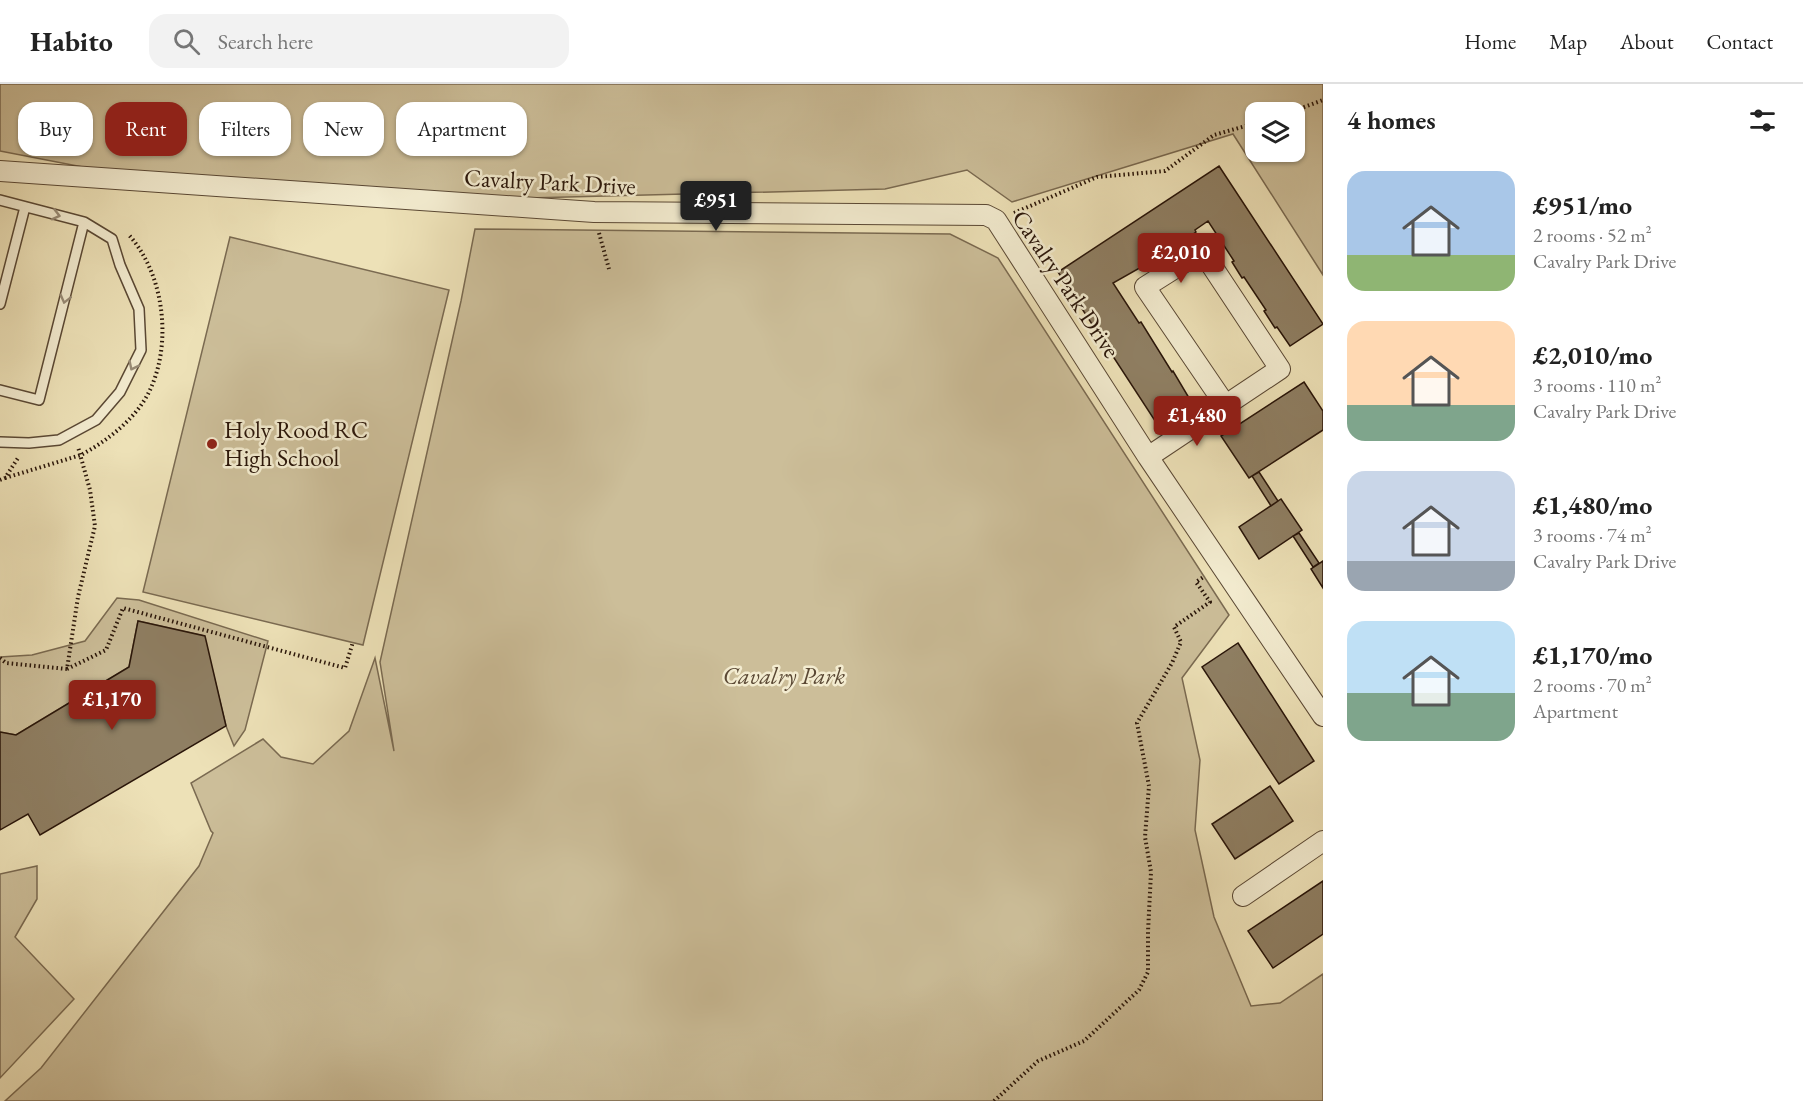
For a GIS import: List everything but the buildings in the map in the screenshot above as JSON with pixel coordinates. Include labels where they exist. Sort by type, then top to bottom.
[{"type":"street","name":"Cavalry Park Drive","points":[[0,171],[594,212],[986,215],[996,220],[1148,457],[1323,716]]},
{"type":"street","points":[[1148,457],[1226,405],[1280,369],[1202,251],[1145,287],[1226,405]]},
{"type":"street","points":[[1243,896],[1323,841]]},
{"type":"lane","points":[[0,200],[84,222],[112,239],[120,265],[139,309],[141,350],[120,392],[96,420],[59,440],[29,443],[0,442]]},
{"type":"lane","points":[[0,304],[25,207]]},
{"type":"lane","points":[[0,390],[39,400],[84,222]]},
{"type":"path","points":[[1305,107],[1323,100]]},
{"type":"path","points":[[996,220],[1096,177],[1165,171],[1214,135],[1245,126]]},
{"type":"path","points":[[594,212],[609,269]]},
{"type":"path","points":[[67,669],[82,575],[95,526],[90,490],[81,455],[72,433]]},
{"type":"path","points":[[0,480],[5,478],[29,443]]},
{"type":"path","points":[[994,1101],[1038,1061],[1084,1041],[1139,990],[1148,972],[1151,872],[1145,837],[1149,786],[1137,723],[1172,663],[1180,642],[1174,627],[1210,602],[1196,582],[1221,566]]},
{"type":"path","points":[[0,658],[6,663],[67,669],[106,650],[123,608],[345,668],[353,642]]},
{"type":"green space","points":[[0,84],[1323,84],[1323,275],[1251,162],[1305,162],[1305,102],[1245,102],[1245,153],[1233,134],[1012,202],[967,170],[885,189],[492,199],[124,175],[26,156],[93,156],[93,102],[18,102],[18,154],[0,151]]},
{"type":"green space","name":"Cavalry Park","points":[[475,229],[950,234],[998,258],[1229,615],[1182,678],[1200,760],[1195,830],[1214,917],[1251,1006],[1280,1003],[1323,974],[1323,1101],[5,1101],[41,1068],[199,866],[213,833],[191,783],[263,739],[281,757],[313,764],[349,731],[375,658],[394,751],[380,662]]},
{"type":"green space","points":[[230,237],[449,290],[363,645],[143,592]]},
{"type":"green space","points":[[117,598],[139,600],[268,641],[245,730],[234,746],[226,726],[204,636],[138,621],[129,667],[16,735],[0,732],[0,657],[32,655],[85,641]]},
{"type":"green space","points":[[37,866],[37,899],[15,937],[74,999],[0,1078],[0,874]]},
{"type":"place","name":"Holy Rood RC High School","points":[[212,444]]}]
